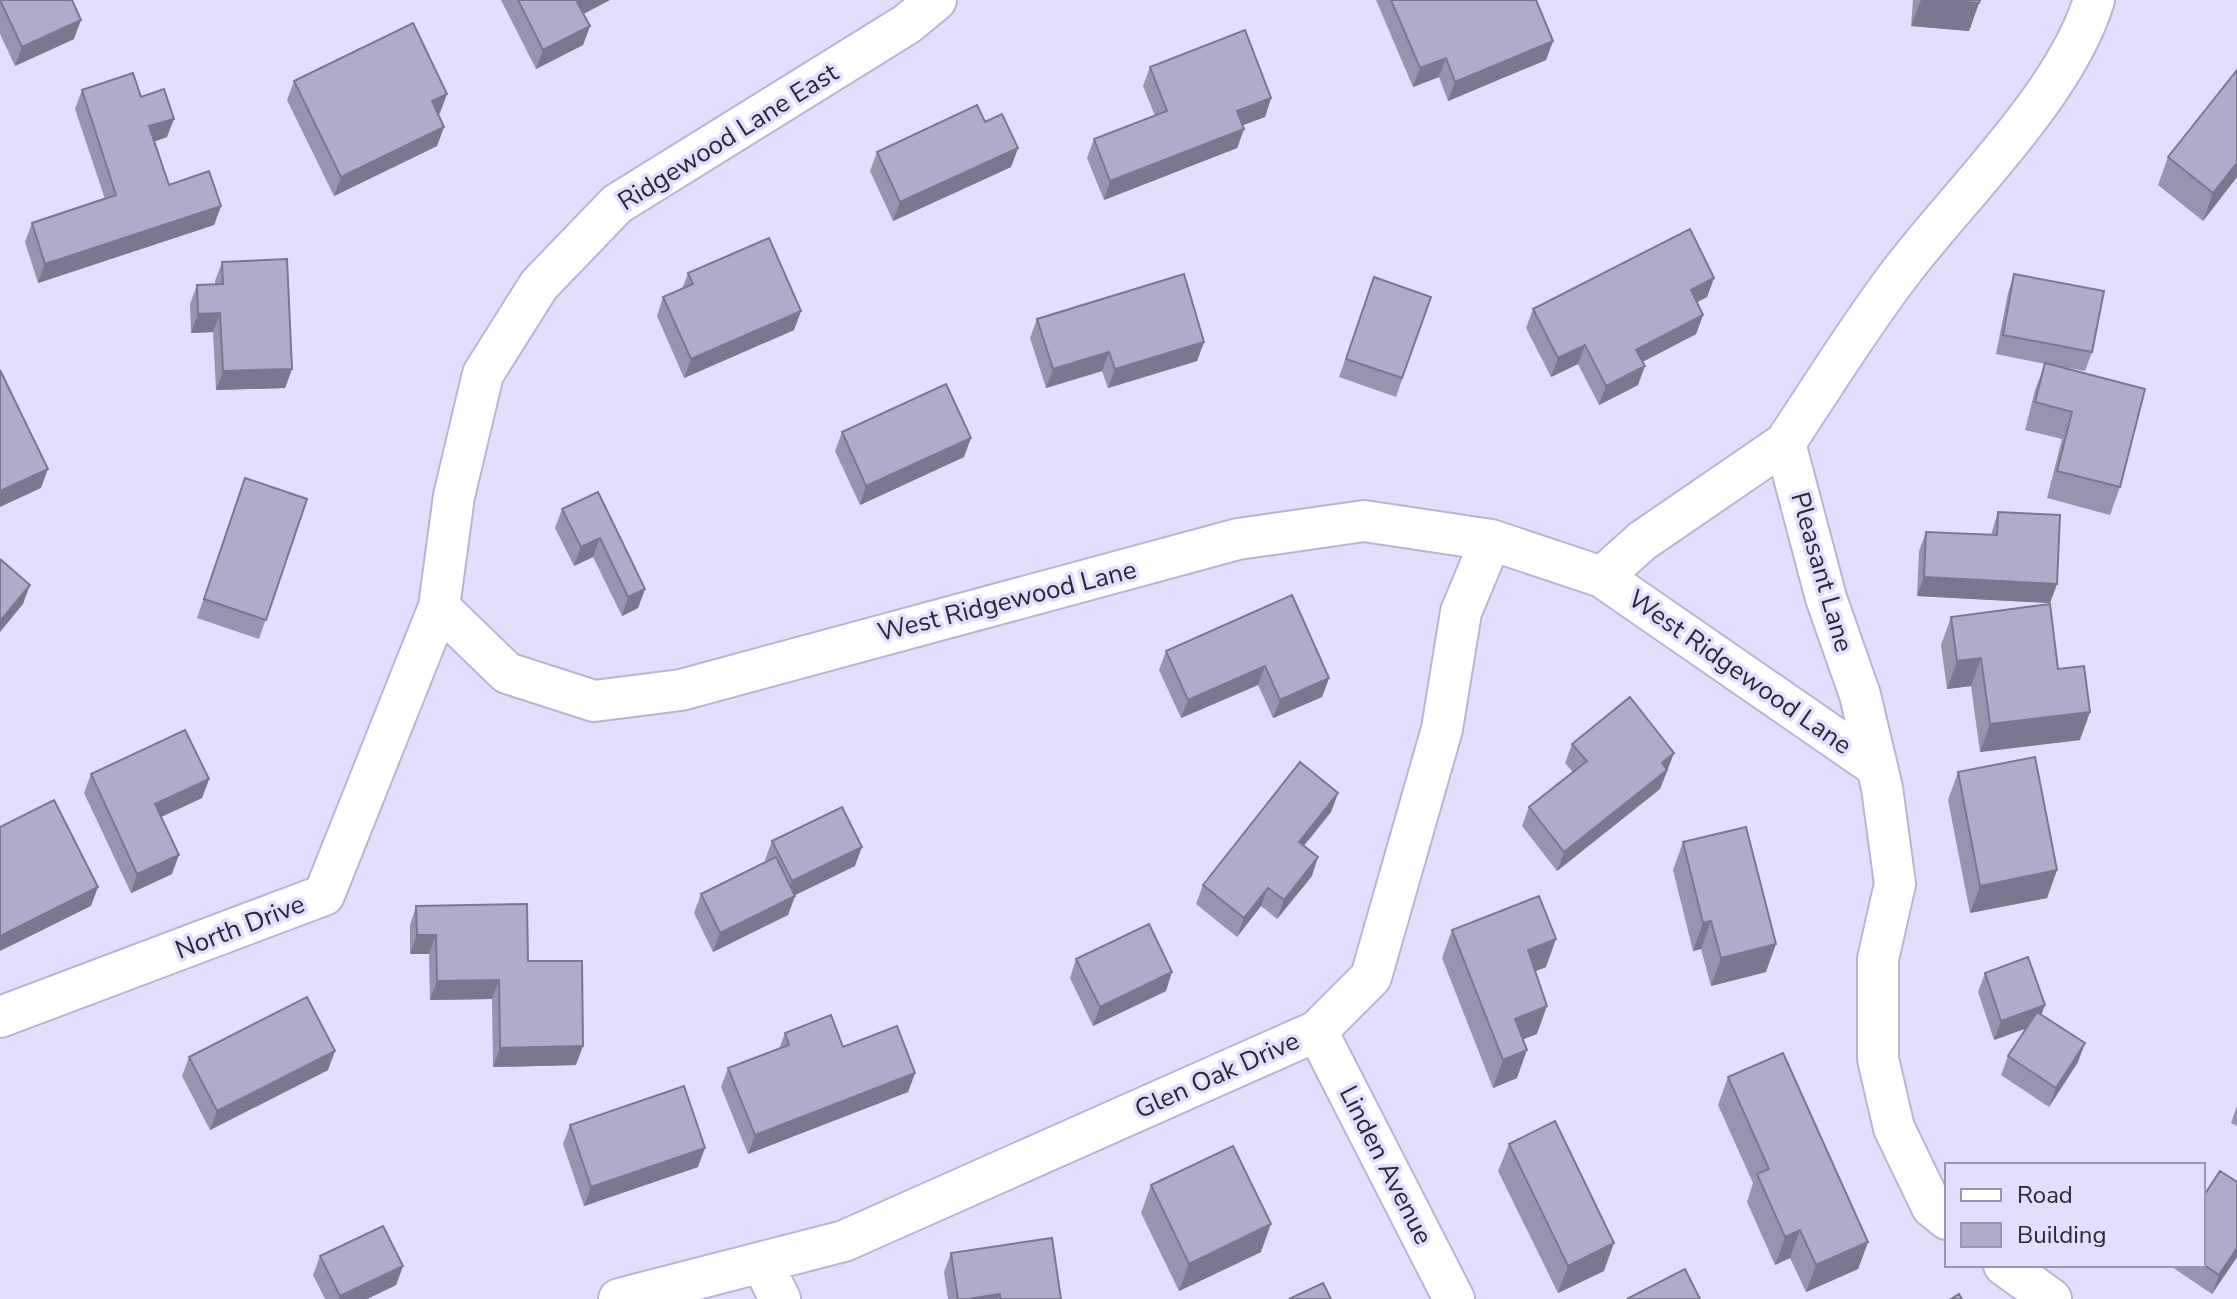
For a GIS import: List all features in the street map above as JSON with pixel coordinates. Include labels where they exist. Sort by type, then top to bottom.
[{"type":"street","name":"Ridgewood Lane East","points":[[439,607],[454,496],[483,374],[539,285],[617,204],[907,24],[936,0]]},
{"type":"street","points":[[1785,443],[1900,273],[2058,75],[2087,23],[2094,0]]},
{"type":"street","name":"West Ridgewood Lane","points":[[1602,577],[1642,541],[1785,443]]},
{"type":"street","name":"Pleasant Lane","points":[[1785,443],[1826,598],[1860,695],[1877,767],[1895,884],[1878,959],[1878,1059],[1894,1128],[1932,1207],[1945,1217]]},
{"type":"street","name":"West Ridgewood Lane","points":[[439,607],[507,673],[594,701],[681,690],[1238,539],[1364,521],[1491,540],[1602,577],[1877,767]]},
{"type":"street","name":"Glen Oak Drive","points":[[619,1299],[844,1241],[1317,1031],[1371,977],[1442,729],[1461,612],[1491,540]]},
{"type":"street","name":"North Drive","points":[[0,1017],[324,895],[439,607]]},
{"type":"street","name":"Linden Avenue","points":[[1317,1031],[1454,1299]]},
{"type":"street","points":[[762,1263],[780,1299]]},
{"type":"street","points":[[2007,1267],[2051,1299]]},
{"type":"building","points":[[0,0],[72,0],[81,20],[22,47]]},
{"type":"building","points":[[518,0],[580,0],[577,2],[590,26],[543,50]]},
{"type":"building","points":[[1391,0],[1536,0],[1553,41],[1455,82],[1446,58],[1420,68]]},
{"type":"building","points":[[1942,0],[1980,0],[1979,3]]},
{"type":"building","points":[[413,23],[447,94],[432,101],[444,127],[341,177],[294,81]]},
{"type":"building","points":[[1245,30],[1271,98],[1237,111],[1244,129],[1110,181],[1094,139],[1167,111],[1150,67]]},
{"type":"building","points":[[2237,70],[2237,163],[2213,193],[2168,157]]},
{"type":"building","points":[[133,73],[141,97],[164,89],[174,119],[149,126],[169,185],[209,171],[221,206],[45,264],[32,223],[116,195],[82,90]]},
{"type":"building","points":[[977,105],[985,122],[1002,114],[1018,148],[900,202],[877,152]]},
{"type":"building","points":[[1690,229],[1714,278],[1691,290],[1703,315],[1636,350],[1645,366],[1606,386],[1585,345],[1558,358],[1533,309]]},
{"type":"building","points":[[769,238],[801,311],[691,359],[663,297],[693,284],[688,273]]},
{"type":"building","points":[[287,259],[292,369],[223,371],[220,313],[198,314],[197,285],[223,284],[222,262]]},
{"type":"building","points":[[1184,274],[1204,342],[1115,369],[1109,352],[1053,369],[1037,319]]},
{"type":"building","points":[[2014,274],[2104,291],[2092,352],[2003,335]]},
{"type":"building","points":[[1374,277],[1431,297],[1402,378],[1346,359]]},
{"type":"building","points":[[2045,363],[2145,389],[2120,487],[2057,471],[2072,412],[2035,402]]},
{"type":"building","points":[[0,370],[48,469],[0,491]]},
{"type":"building","points":[[946,384],[971,438],[866,486],[842,432]]},
{"type":"building","points":[[245,478],[307,499],[266,620],[204,599]]},
{"type":"building","points":[[598,492],[645,589],[628,597],[600,538],[581,547],[562,509]]},
{"type":"building","points":[[1998,512],[2060,515],[2057,584],[1924,577],[1926,532],[1997,535]]},
{"type":"building","points":[[0,559],[30,585],[0,621]]},
{"type":"building","points":[[1292,595],[1329,678],[1280,700],[1265,666],[1188,700],[1166,651]]},
{"type":"building","points":[[2050,604],[2058,669],[2084,666],[2090,712],[1990,724],[1981,658],[1957,661],[1951,617]]},
{"type":"building","points":[[1630,697],[1674,753],[1662,763],[1667,770],[1564,852],[1529,807],[1587,761],[1572,744]]},
{"type":"building","points":[[185,730],[209,779],[155,804],[179,855],[137,874],[91,774]]},
{"type":"building","points":[[2035,757],[2057,870],[1980,886],[1958,772]]},
{"type":"building","points":[[1300,762],[1338,793],[1299,842],[1318,857],[1284,900],[1268,888],[1244,918],[1203,885]]},
{"type":"building","points":[[54,800],[98,887],[0,936],[0,827]]},
{"type":"building","points":[[842,807],[862,847],[792,881],[772,841]]},
{"type":"building","points":[[1746,827],[1776,944],[1721,958],[1711,921],[1703,923],[1683,842]]},
{"type":"building","points":[[776,857],[795,896],[720,933],[701,894]]},
{"type":"building","points":[[1539,896],[1556,939],[1528,950],[1547,1006],[1515,1019],[1527,1050],[1503,1060],[1452,930]]},
{"type":"building","points":[[527,904],[528,961],[582,961],[583,1046],[500,1048],[499,980],[437,981],[436,935],[417,935],[416,906]]},
{"type":"building","points":[[1149,924],[1172,972],[1100,1007],[1076,959]]},
{"type":"building","points":[[2028,957],[2045,1005],[2001,1021],[1985,973]]},
{"type":"building","points":[[307,997],[335,1051],[217,1111],[189,1057]]},
{"type":"building","points":[[2037,1012],[2085,1043],[2056,1088],[2008,1056]]},
{"type":"building","points":[[831,1015],[843,1047],[897,1026],[915,1073],[755,1135],[728,1068],[789,1045],[785,1033]]},
{"type":"building","points":[[1783,1053],[1868,1242],[1816,1265],[1800,1230],[1785,1237],[1757,1174],[1769,1169],[1728,1077]]},
{"type":"building","points":[[684,1086],[705,1148],[591,1187],[570,1125]]},
{"type":"building","points":[[1555,1121],[1614,1243],[1568,1266],[1509,1144]]},
{"type":"building","points":[[1233,1146],[1271,1224],[1189,1264],[1151,1185]]},
{"type":"building","points":[[2220,1171],[2237,1182],[2237,1248],[2219,1275],[2205,1265],[2205,1194]]},
{"type":"building","points":[[383,1226],[403,1266],[340,1296],[320,1256]]},
{"type":"building","points":[[1052,1238],[1061,1299],[1000,1299],[1000,1294],[958,1299],[951,1253]]},
{"type":"building","points":[[1685,1269],[1700,1299],[1627,1299]]},
{"type":"building","points":[[1323,1283],[1331,1299],[1289,1299]]}]
